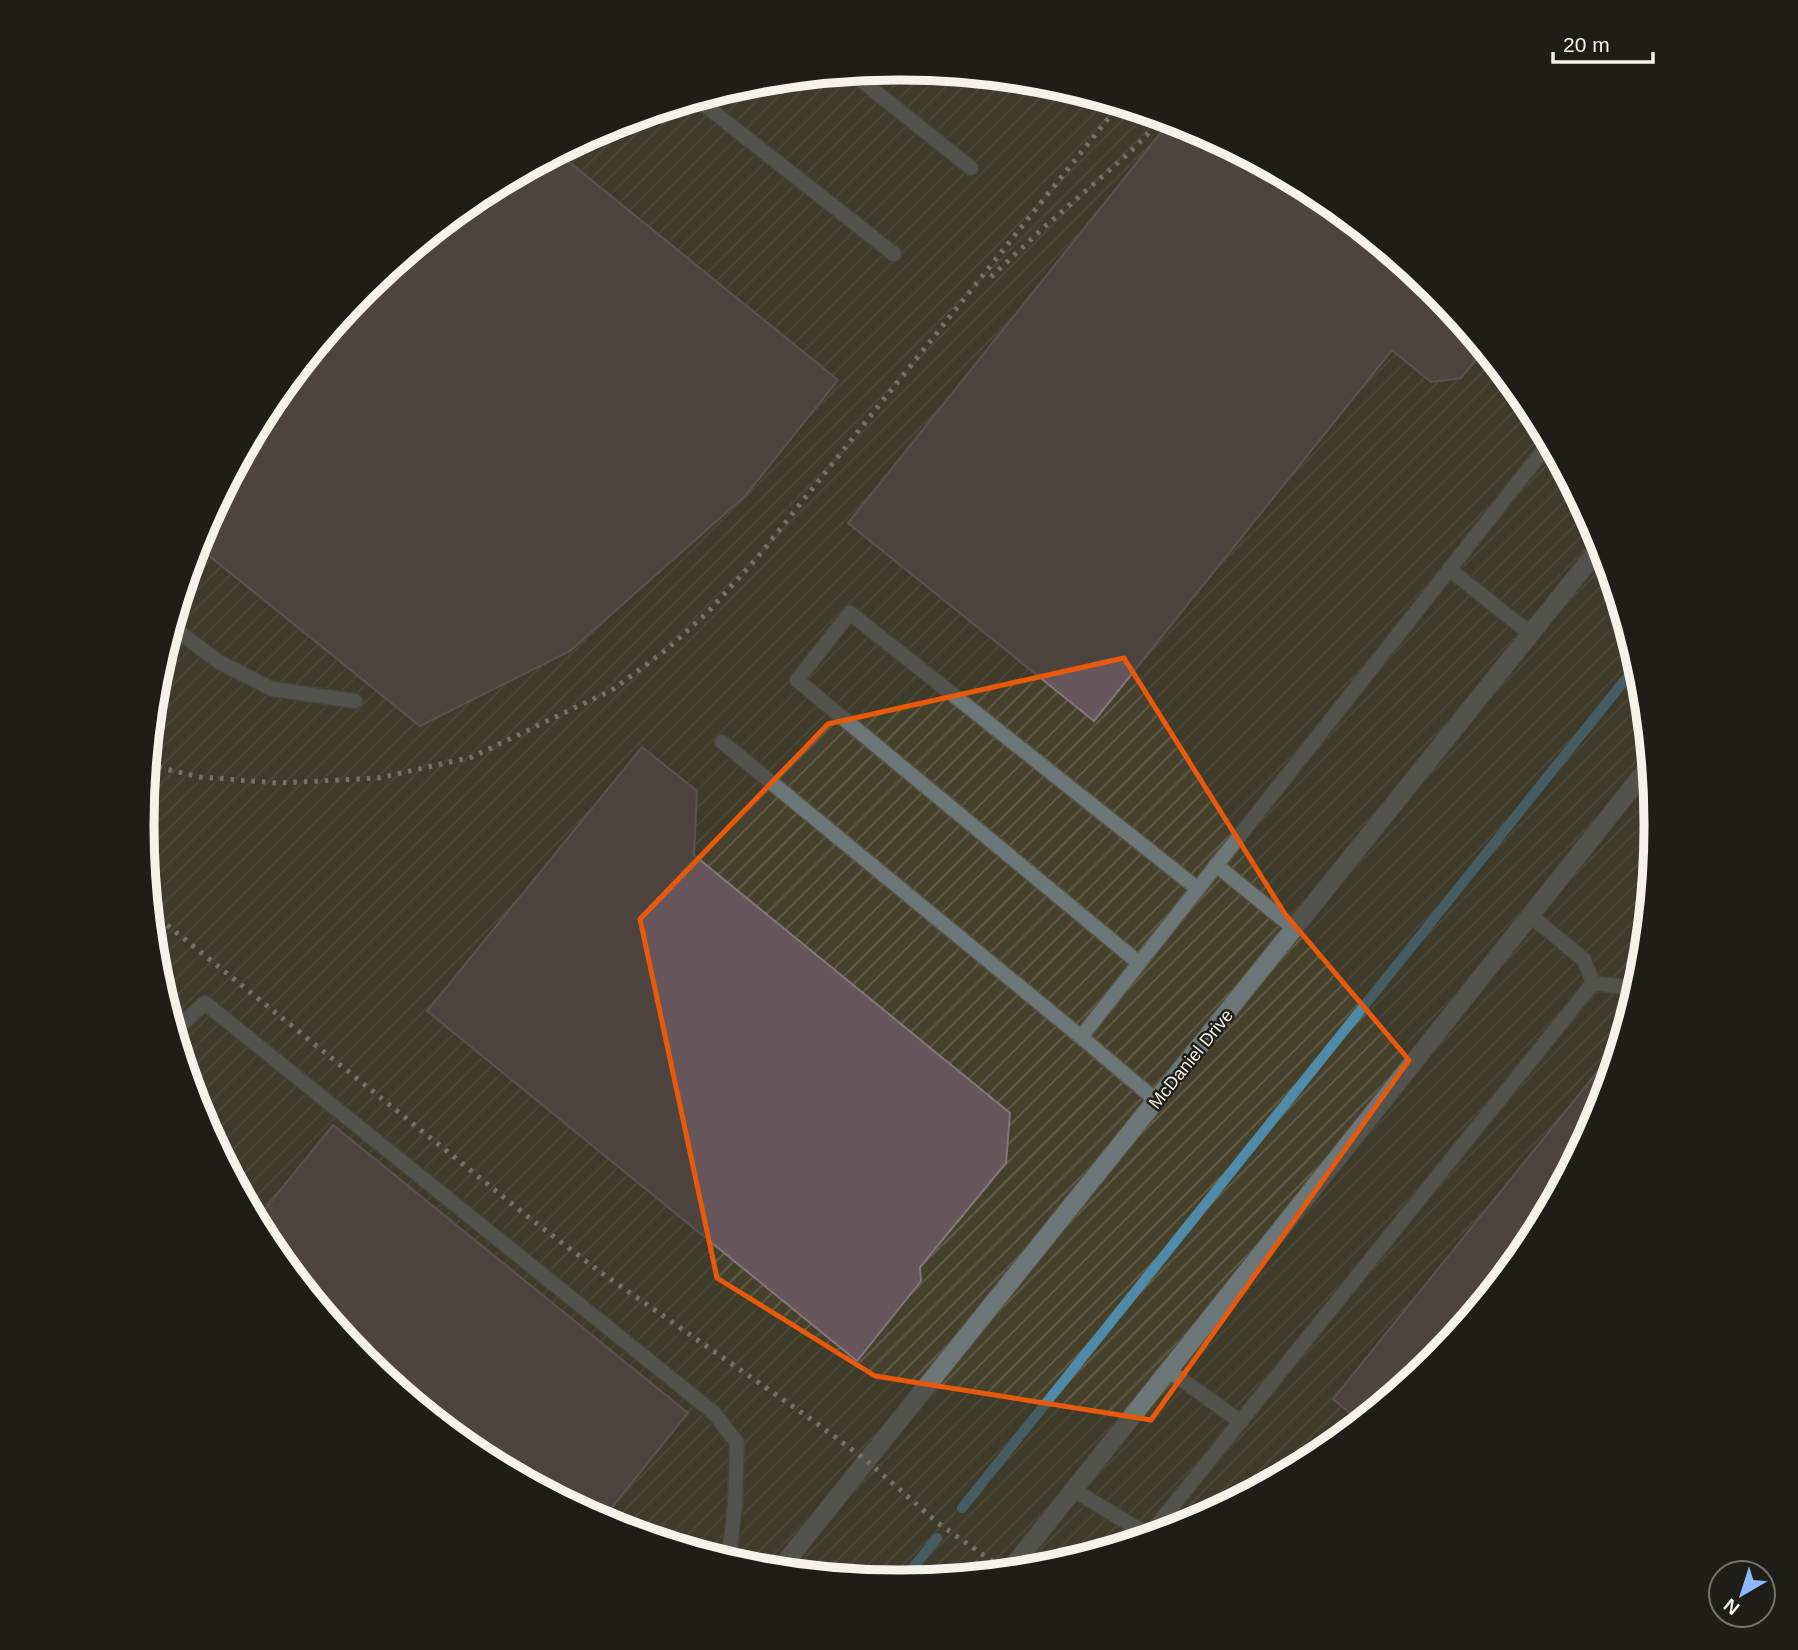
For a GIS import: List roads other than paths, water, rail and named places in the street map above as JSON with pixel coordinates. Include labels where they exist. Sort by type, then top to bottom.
[{"type":"street","name":"McDaniel Drive","points":[[787,1560],[1593,557]]},
{"type":"street","points":[[1018,1559],[1642,775]]},
{"type":"lane","points":[[863,81],[971,168]]},
{"type":"lane","points":[[705,106],[894,254]]},
{"type":"lane","points":[[1080,1037],[1543,451]]},
{"type":"lane","points":[[1449,569],[1532,635]]},
{"type":"lane","points":[[1139,963],[797,680],[850,612],[1198,889]]},
{"type":"lane","points":[[180,632],[219,662],[272,689],[355,701]]},
{"type":"lane","points":[[722,743],[1157,1101]]},
{"type":"lane","points":[[1216,865],[1295,929]]},
{"type":"lane","points":[[1530,915],[1584,960],[1593,983]]},
{"type":"lane","points":[[1593,983],[1625,987]]},
{"type":"lane","points":[[1162,1521],[1593,983]]},
{"type":"lane","points":[[182,1024],[205,1003],[714,1413],[737,1443],[731,1550]]},
{"type":"lane","points":[[1168,1370],[1241,1422]]},
{"type":"lane","points":[[1072,1489],[1140,1529]]},
{"type":"waterway","points":[[962,1508],[1628,676]]},
{"type":"waterway","points":[[911,1569],[937,1538]]},
{"type":"railway","points":[[157,767],[200,777],[277,783],[379,778],[472,757],[612,690],[666,650],[708,612],[757,558],[1113,112]]},
{"type":"railway","points":[[991,277],[1128,154],[1155,126]]},
{"type":"railway","points":[[161,920],[532,1220],[599,1271],[815,1422],[867,1461],[938,1523],[995,1563]]}]
